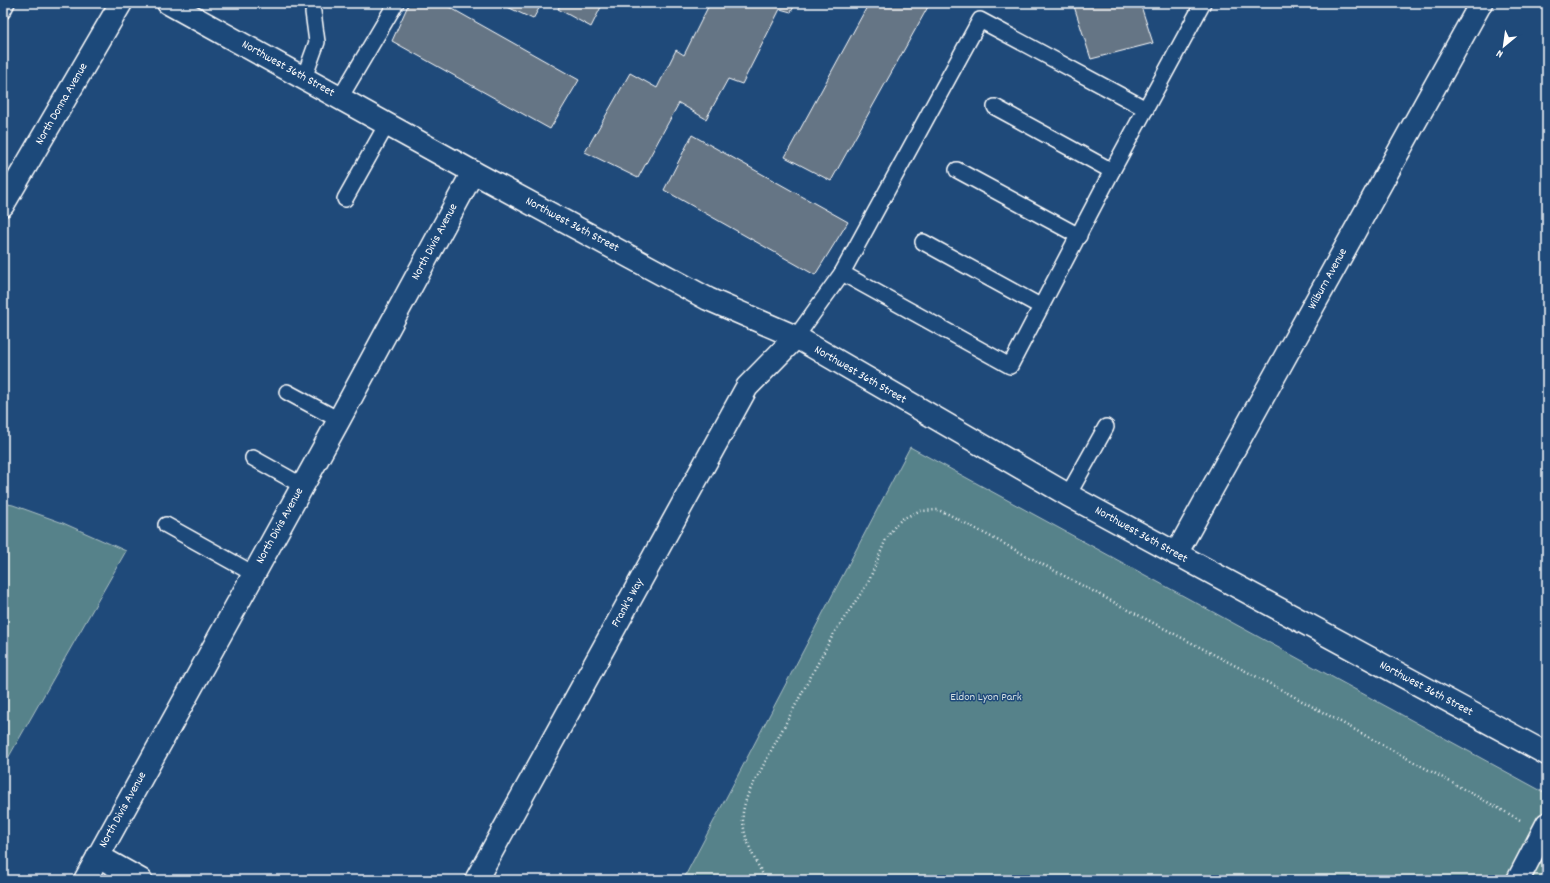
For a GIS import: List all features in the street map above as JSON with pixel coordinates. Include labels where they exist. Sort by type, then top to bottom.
[{"type":"street","name":"North Donna Avenue","points":[[3,205],[121,3]]},
{"type":"street","name":"Northwest 36th Street","points":[[168,3],[473,172],[708,299],[796,337],[1068,496],[1547,754]]},
{"type":"street","name":"Wilburn Avenue","points":[[1176,554],[1481,3]]},
{"type":"street","name":"North Divis Avenue","points":[[85,880],[303,486],[473,172]]},
{"type":"street","name":"Frank's Way","points":[[476,880],[747,387],[796,337]]},
{"type":"street","points":[[1518,880],[1545,828]]},
{"type":"street","points":[[98,856],[141,880]]},
{"type":"lane","points":[[3,11],[7,3]]},
{"type":"lane","points":[[340,98],[396,3]]},
{"type":"lane","points":[[842,273],[1010,366],[1040,306],[1203,3]]},
{"type":"lane","points":[[304,78],[317,42],[313,12]]},
{"type":"lane","points":[[796,337],[842,273],[980,20],[1146,109]]},
{"type":"lane","points":[[995,106],[1112,171]]},
{"type":"lane","points":[[345,199],[387,124]]},
{"type":"lane","points":[[957,170],[1078,236]]},
{"type":"lane","points":[[923,242],[1040,306]]},
{"type":"lane","points":[[287,392],[339,420]]},
{"type":"lane","points":[[1068,496],[1106,427]]},
{"type":"lane","points":[[253,458],[303,486]]},
{"type":"lane","points":[[166,525],[254,574]]},
{"type":"path","points":[[766,880],[754,857],[745,831],[743,812],[748,794],[834,633],[868,583],[886,539],[902,519],[912,513],[928,510],[938,510],[948,514],[1282,690],[1419,766],[1545,828]]},
{"type":"green space","name":"Eldon Lyon Park","points":[[910,447],[1547,794],[1547,880],[683,880]]},
{"type":"green space","points":[[3,503],[13,505],[63,523],[126,551],[3,767]]},
{"type":"building","points":[[409,3],[442,3],[579,80],[550,129],[392,41]]},
{"type":"building","points":[[499,3],[542,3],[533,19]]},
{"type":"building","points":[[561,3],[603,3],[591,27],[558,9]]},
{"type":"building","points":[[710,3],[796,3],[791,12],[780,9],[742,84],[728,79],[706,119],[679,103],[638,178],[585,152],[630,73],[657,88],[676,50],[684,55]]},
{"type":"building","points":[[869,3],[925,3],[929,5],[831,181],[785,157]]},
{"type":"building","points":[[1073,3],[1140,3],[1153,43],[1091,59]]},
{"type":"building","points":[[692,135],[848,222],[815,275],[664,190]]}]
